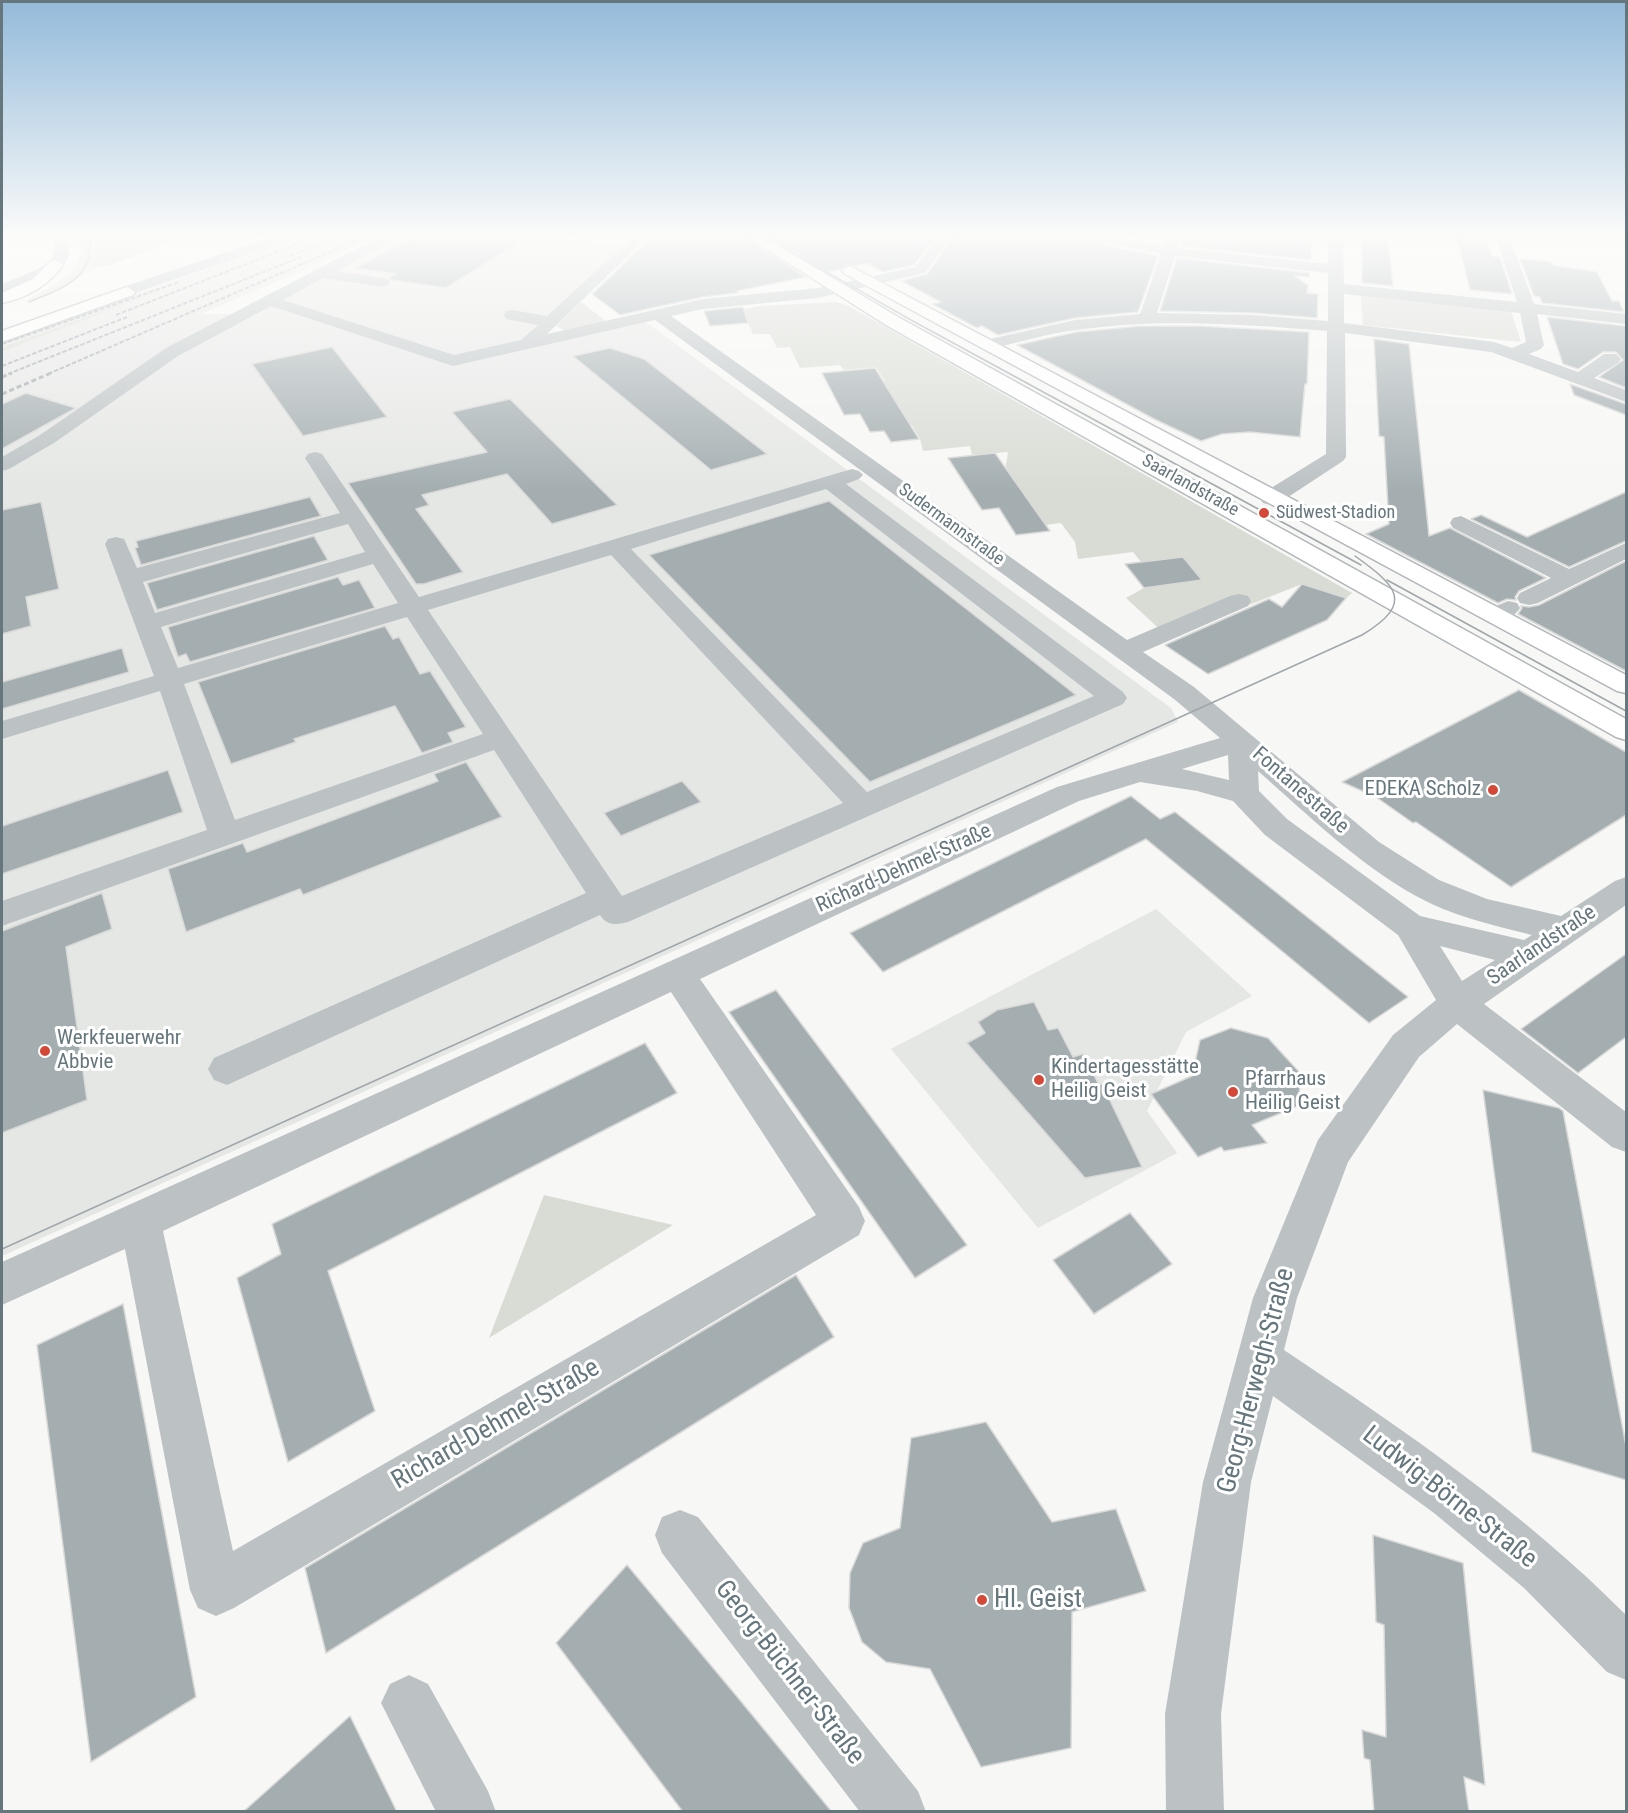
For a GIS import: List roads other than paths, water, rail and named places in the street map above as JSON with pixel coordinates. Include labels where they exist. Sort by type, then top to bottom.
[{"type":"main road","points":[[2,332],[29,323]]},
{"type":"main road","points":[[2,337],[42,323]]},
{"type":"main road","name":"Saarlandstraße","points":[[895,323],[1626,731]]},
{"type":"main road","name":"Saarlandstraße","points":[[945,323],[1271,498],[1511,607],[1626,686]]},
{"type":"street","points":[[2,465],[47,439],[172,352],[228,323]]},
{"type":"street","points":[[337,323],[453,361],[622,323]]},
{"type":"street","points":[[526,345],[548,323]]},
{"type":"street","name":"Sudermannstraße","points":[[669,323],[1184,693],[1242,741]]},
{"type":"street","points":[[987,345],[1075,325],[1100,323]]},
{"type":"street","points":[[1284,323],[1494,347],[1626,396]]},
{"type":"street","points":[[1271,498],[1336,458],[1336,323]]},
{"type":"street","points":[[1512,354],[1534,345],[1530,323]]},
{"type":"street","points":[[1579,379],[1612,359],[1610,358]]},
{"type":"street","points":[[315,458],[616,913],[1113,698],[830,482]]},
{"type":"street","points":[[2,730],[873,469]]},
{"type":"street","points":[[129,578],[353,516]]},
{"type":"street","points":[[1461,523],[1569,578]]},
{"type":"street","points":[[116,544],[169,680],[225,836]]},
{"type":"street","points":[[615,546],[863,806]]},
{"type":"street","points":[[1511,607],[1626,550]]},
{"type":"street","points":[[147,623],[379,555]]},
{"type":"street","points":[[1125,650],[1239,601]]},
{"type":"street","points":[[2,915],[500,738]]},
{"type":"street","name":"Richard-Dehmel-Straße","points":[[2,1284],[1068,794],[1134,772],[1242,741]]},
{"type":"street","name":"Fontanestraße","points":[[1242,741],[1244,794],[1276,827],[1410,926],[1457,1003],[1626,1136]]},
{"type":"street","name":"Fontanestraße","points":[[1242,741],[1368,850],[1428,888],[1480,910],[1566,930]]},
{"type":"street","name":"Richard-Dehmel-Straße","points":[[1134,772],[1197,781],[1244,794]]},
{"type":"street","name":"Saarlandstraße","points":[[1457,1003],[1626,889]]},
{"type":"street","points":[[227,1069],[606,898]]},
{"type":"street","name":"Fontanestraße","points":[[1410,926],[1529,955]]},
{"type":"street","name":"Richard-Dehmel-Straße","points":[[140,1219],[216,1590],[844,1221],[677,972]]},
{"type":"street","name":"Georg-Herwegh-Straße","points":[[1195,1812],[1193,1714],[1227,1482],[1275,1298],[1332,1153],[1406,1046],[1457,1003]]},
{"type":"street","name":"Ludwig-Börne-Straße","points":[[1258,1359],[1399,1455],[1472,1511],[1588,1611],[1626,1653]]},
{"type":"street","name":"Georg-Büchner-Straße","points":[[680,1535],[897,1812]]},
{"type":"street","points":[[409,1703],[467,1812]]},
{"type":"tram line","points":[[916,323],[1361,565]]},
{"type":"tram line","points":[[2,1249],[1362,635],[1379,624],[1389,613],[1394,604],[1394,595],[1381,576],[1355,556]]},
{"type":"tram line","points":[[1387,580],[1626,711]]},
{"type":"railway","points":[[2,344],[63,323]]},
{"type":"railway","points":[[2,366],[113,323]]},
{"type":"railway","points":[[8,374],[137,323]]},
{"type":"railway","points":[[48,374],[167,323]]},
{"type":"railway","points":[[2,377],[12,373]]},
{"type":"railway","points":[[2,394],[51,373]]},
{"type":"place","name":"Südwest-Stadion","points":[[1264,513]]},
{"type":"place","name":"EDEKA Scholz","points":[[1493,790]]},
{"type":"place","name":"Werkfeuerwehr Abbvie","points":[[45,1051]]},
{"type":"place","name":"Kindertagesstätte Heilig Geist","points":[[1039,1080]]},
{"type":"place","name":"Pfarrhaus Heilig Geist","points":[[1233,1092]]},
{"type":"place","name":"Hl. Geist","points":[[982,1600]]}]
